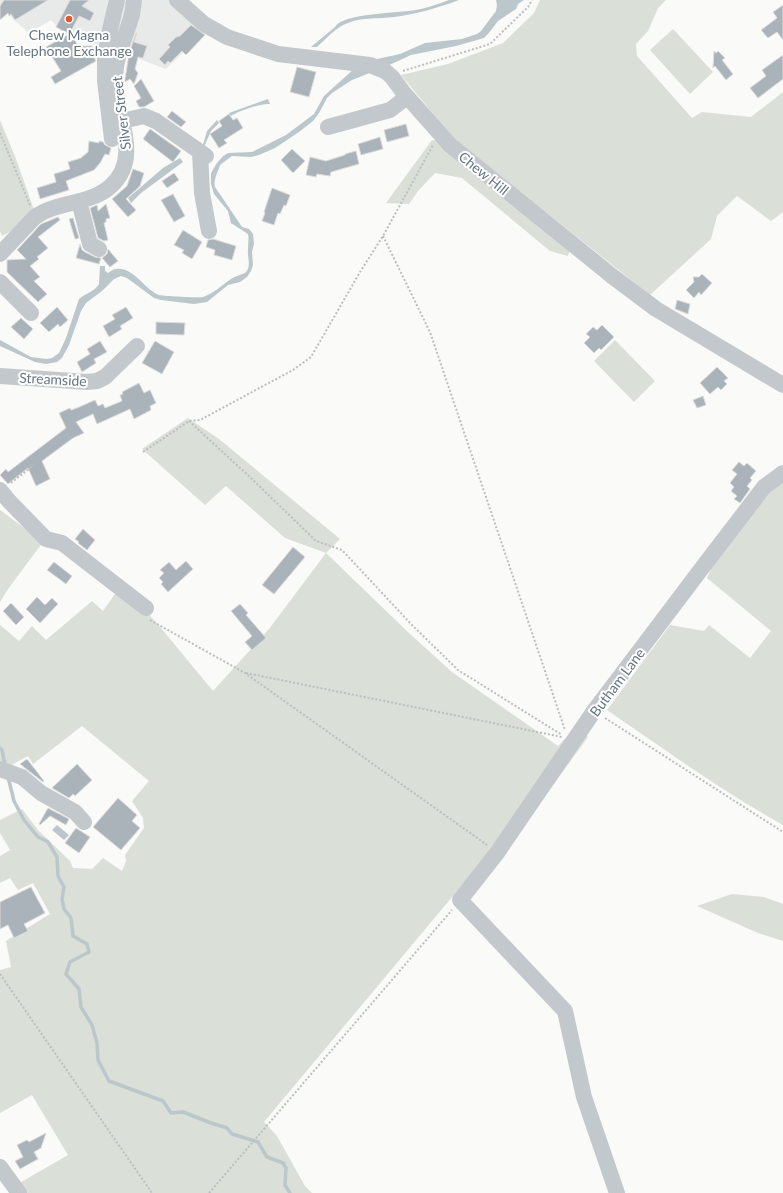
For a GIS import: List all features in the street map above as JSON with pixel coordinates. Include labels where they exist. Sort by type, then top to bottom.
[{"type":"street","points":[[112,139],[105,58],[117,0]]},
{"type":"street","name":"Silver Street","points":[[0,254],[35,217],[47,210],[79,201],[100,193],[110,187],[118,178],[124,167],[126,142],[115,81],[117,59],[131,16],[134,0]]},
{"type":"street","name":"Chew Hill","points":[[177,0],[204,24],[227,37],[278,54],[370,65],[384,71],[393,79],[450,146],[612,276],[656,309],[783,385]]},
{"type":"street","points":[[339,129],[390,110],[407,97]]},
{"type":"street","points":[[122,121],[144,116],[156,121],[203,154],[202,193],[209,231]]},
{"type":"street","points":[[79,201],[90,244],[99,249]]},
{"type":"street","points":[[0,282],[20,309]]},
{"type":"street","name":"Streamside","points":[[0,376],[87,382],[97,381],[127,365],[137,346]]},
{"type":"street","name":"Butham Lane","points":[[460,900],[497,853],[570,740],[594,711],[764,487],[783,473]]},
{"type":"street","points":[[3,494],[46,539],[62,543],[148,614]]},
{"type":"street","points":[[12,773],[41,793],[75,812],[84,822]]},
{"type":"street","points":[[460,900],[565,1011],[584,1097],[617,1193]]},
{"type":"street","points":[[0,1167],[18,1193]]},
{"type":"path","points":[[393,79],[399,73],[490,44],[528,7],[532,0]]},
{"type":"path","points":[[0,133],[35,217]]},
{"type":"path","points":[[144,452],[189,421],[200,420],[293,370],[311,357],[360,272],[383,236],[435,140],[441,134]]},
{"type":"path","points":[[383,236],[430,332],[570,740]]},
{"type":"path","points":[[189,421],[252,479],[316,542],[342,550],[410,624],[458,670],[570,740]]},
{"type":"path","points":[[3,494],[34,466]]},
{"type":"path","points":[[148,614],[245,673],[497,853]]},
{"type":"path","points":[[245,673],[570,740]]},
{"type":"path","points":[[594,711],[783,832]]},
{"type":"path","points":[[210,1193],[460,900]]},
{"type":"path","points":[[0,974],[152,1193]]},
{"type":"shaded area","points":[[0,0],[125,0],[125,2],[128,0],[169,0],[207,29],[166,69],[116,50],[90,44],[65,35],[51,20],[29,33],[13,19],[0,4]]},
{"type":"shaded area","points":[[449,0],[459,0],[410,14],[353,21],[339,27],[317,47],[311,47],[340,22],[372,14],[416,10]]},
{"type":"shaded area","points":[[496,0],[524,0],[518,4],[516,9],[498,21],[484,38],[456,46],[411,55],[352,80],[327,98],[313,121],[275,148],[251,157],[232,156],[220,165],[215,179],[215,187],[242,227],[249,229],[253,234],[253,265],[247,277],[240,282],[228,285],[207,302],[194,304],[154,298],[127,278],[121,276],[114,279],[102,291],[86,303],[81,311],[69,345],[62,358],[57,362],[46,364],[35,362],[0,346],[0,340],[31,357],[47,359],[52,358],[59,353],[66,338],[79,299],[95,289],[99,284],[100,266],[105,266],[105,271],[108,273],[116,269],[128,271],[159,295],[181,297],[207,296],[233,278],[245,273],[249,265],[248,234],[231,223],[228,211],[214,194],[211,184],[211,173],[223,156],[228,153],[252,152],[286,135],[314,114],[324,96],[355,68],[368,61],[400,54],[425,43],[462,39],[477,34],[496,11]]},
{"type":"shaded area","points":[[540,0],[666,0],[658,8],[648,31],[636,44],[637,56],[692,118],[702,112],[751,117],[783,92],[783,212],[771,221],[737,196],[717,216],[711,239],[650,295],[454,139],[401,75],[448,64],[503,43],[534,13]]},
{"type":"shaded area","points":[[673,29],[713,72],[690,94],[650,50]]},
{"type":"shaded area","points":[[268,99],[270,104],[250,108],[231,116],[229,113]]},
{"type":"shaded area","points":[[0,120],[34,210],[13,230],[2,236],[0,231]]},
{"type":"shaded area","points":[[217,120],[219,123],[211,131],[204,147],[203,145],[207,131]]},
{"type":"shaded area","points":[[432,140],[440,141],[570,249],[568,256],[550,251],[462,178],[435,173],[418,191],[409,204],[386,203]]},
{"type":"shaded area","points":[[180,158],[183,162],[141,193],[131,203],[128,198],[163,168]]},
{"type":"shaded area","points":[[615,340],[655,381],[634,402],[594,361]]},
{"type":"shaded area","points":[[188,418],[219,439],[340,539],[326,553],[285,538],[226,486],[205,505],[142,449]]},
{"type":"shaded area","points":[[783,482],[783,825],[716,784],[607,710],[670,625],[704,631],[709,625],[750,658],[771,631],[707,578],[714,562],[769,493]]},
{"type":"shaded area","points":[[0,510],[43,542],[0,602]]},
{"type":"shaded area","points":[[326,553],[410,634],[452,672],[558,746],[577,726],[588,737],[503,854],[488,854],[264,1122],[277,1136],[305,1186],[312,1193],[22,1193],[16,1185],[68,1155],[32,1095],[0,1113],[0,970],[11,967],[6,941],[50,914],[33,883],[18,890],[10,878],[0,883],[0,856],[10,850],[0,833],[0,820],[22,809],[38,830],[70,861],[73,868],[92,869],[103,858],[122,871],[126,861],[125,855],[144,828],[143,818],[132,801],[149,781],[82,726],[33,764],[28,756],[4,769],[0,761],[0,625],[19,641],[32,626],[46,640],[92,601],[103,611],[122,584],[161,628],[213,691],[269,629]]},
{"type":"shaded area","points":[[57,825],[69,835],[64,840],[52,830]]},
{"type":"shaded area","points":[[732,894],[764,897],[783,904],[783,941],[758,933],[697,906]]},
{"type":"building","points":[[4,0],[48,0],[15,20],[11,14],[9,16],[8,13],[0,20],[0,6]]},
{"type":"building","points":[[70,0],[89,0],[82,6],[94,13],[90,21],[79,16],[70,33],[79,47],[92,46],[95,50],[93,55],[96,61],[55,84],[51,77],[61,71],[46,47],[69,34],[56,27]]},
{"type":"building","points":[[783,5],[783,40],[777,32],[768,38],[761,30],[777,18],[773,12]]},
{"type":"building","points":[[191,25],[205,35],[186,55],[182,51],[170,63],[168,61],[165,65],[159,59],[170,47],[168,45]]},
{"type":"building","points":[[136,33],[134,42],[147,46],[143,58],[138,57],[135,69],[138,73],[134,84],[130,79],[125,82],[125,79],[129,54]]},
{"type":"building","points":[[714,51],[716,53],[718,51],[725,58],[722,60],[733,74],[726,80],[715,66],[713,68]]},
{"type":"building","points":[[783,55],[783,79],[758,98],[750,88],[766,76],[762,70]]},
{"type":"building","points":[[297,67],[316,72],[309,97],[290,92]]},
{"type":"building","points":[[141,79],[154,101],[144,107],[139,107],[136,101],[141,98],[134,86]]},
{"type":"building","points":[[172,111],[186,122],[181,127],[167,117]]},
{"type":"building","points":[[229,114],[233,120],[237,118],[243,128],[224,140],[227,143],[219,148],[210,134],[222,126],[219,121]]},
{"type":"building","points":[[406,124],[409,136],[387,142],[384,130]]},
{"type":"building","points":[[150,129],[181,151],[173,162],[143,139]]},
{"type":"building","points":[[380,137],[383,149],[361,155],[358,144]]},
{"type":"building","points":[[89,141],[99,143],[99,141],[103,142],[111,148],[109,155],[105,154],[94,170],[66,181],[69,190],[40,199],[37,188],[56,182],[54,174],[70,169],[68,162],[81,158],[88,152]]},
{"type":"building","points":[[292,149],[305,161],[293,173],[281,160]]},
{"type":"building","points":[[356,151],[359,164],[331,172],[330,176],[317,174],[316,177],[306,175],[310,157],[326,161]]},
{"type":"building","points":[[133,169],[144,173],[140,186],[126,199],[136,210],[128,217],[112,199],[127,186]]},
{"type":"building","points":[[174,173],[179,180],[167,188],[162,181]]},
{"type":"building","points":[[272,188],[290,195],[286,206],[284,205],[280,214],[278,213],[274,225],[262,221]]},
{"type":"building","points":[[173,194],[185,216],[174,222],[161,200]]},
{"type":"building","points":[[106,204],[110,218],[106,219],[106,222],[104,223],[108,240],[104,241],[98,238],[90,208],[97,205],[98,211]]},
{"type":"building","points":[[58,217],[60,220],[38,237],[48,248],[37,257],[39,259],[30,266],[40,277],[34,281],[47,294],[38,302],[7,272],[7,260],[26,259],[17,250],[41,224]]},
{"type":"building","points":[[73,218],[79,238],[75,239],[69,219]]},
{"type":"building","points":[[183,230],[202,242],[192,259],[182,253],[184,250],[174,245]]},
{"type":"building","points":[[213,239],[236,246],[232,260],[214,255],[215,250],[206,247],[208,240]]},
{"type":"building","points":[[80,244],[82,250],[85,252],[101,258],[99,264],[76,258]]},
{"type":"building","points":[[108,249],[118,261],[110,267],[102,258],[107,254]]},
{"type":"building","points":[[702,274],[712,283],[701,295],[699,292],[694,298],[686,290],[694,282],[693,277],[699,277]]},
{"type":"building","points":[[677,300],[690,304],[688,314],[675,309]]},
{"type":"building","points":[[57,307],[68,320],[60,327],[58,324],[49,332],[40,323]]},
{"type":"building","points":[[126,307],[133,318],[120,326],[122,329],[109,337],[103,326],[115,319],[112,315]]},
{"type":"building","points":[[21,318],[33,329],[24,339],[11,327]]},
{"type":"building","points":[[156,322],[185,323],[184,335],[156,334]]},
{"type":"building","points":[[602,325],[614,337],[601,350],[599,348],[594,353],[584,343],[590,337],[586,334],[593,327],[597,330]]},
{"type":"building","points":[[100,341],[107,352],[94,359],[96,363],[82,372],[77,362],[90,354],[87,349]]},
{"type":"building","points":[[155,341],[174,352],[162,374],[142,363]]},
{"type":"building","points":[[717,367],[728,378],[724,381],[727,384],[721,390],[718,387],[710,394],[700,383]]},
{"type":"building","points":[[139,383],[144,393],[150,390],[156,403],[150,406],[151,410],[134,419],[130,409],[97,424],[93,414],[76,422],[84,433],[73,438],[42,461],[50,479],[36,486],[28,468],[8,484],[0,475],[6,469],[8,472],[66,428],[59,413],[70,408],[71,410],[77,408],[95,400],[98,406],[103,404],[105,408],[122,401],[120,395],[123,394],[122,392]]},
{"type":"building","points":[[703,396],[706,405],[697,408],[693,400]]},
{"type":"building","points":[[739,462],[744,466],[747,463],[756,471],[750,478],[752,480],[747,486],[750,489],[740,503],[734,499],[737,496],[731,491],[734,487],[730,483],[737,474],[732,470]]},
{"type":"building","points":[[83,529],[95,540],[87,550],[75,539]]},
{"type":"building","points":[[293,547],[305,557],[274,594],[262,585]]},
{"type":"building","points":[[186,561],[193,569],[168,592],[161,584],[163,582],[159,578],[164,573],[160,570],[169,562],[176,570]]},
{"type":"building","points":[[54,562],[72,576],[66,584],[47,570]]},
{"type":"building","points":[[37,597],[45,605],[52,598],[58,604],[40,623],[26,609]]},
{"type":"building","points":[[11,603],[24,617],[16,625],[3,611]]},
{"type":"building","points":[[240,604],[248,613],[246,615],[266,638],[252,650],[245,642],[252,636],[231,611]]},
{"type":"building","points":[[27,759],[44,781],[43,782],[20,764]]},
{"type":"building","points":[[77,764],[92,780],[75,796],[73,794],[69,798],[52,788]]},
{"type":"building","points":[[118,798],[137,815],[132,821],[140,828],[121,850],[93,827]]},
{"type":"building","points":[[48,808],[69,819],[66,825],[50,816],[40,825],[39,824]]},
{"type":"building","points":[[76,828],[90,837],[79,853],[65,843]]},
{"type":"building","points":[[31,887],[45,913],[24,924],[28,931],[14,938],[8,925],[0,929],[0,902]]},
{"type":"building","points":[[46,1133],[41,1148],[34,1152],[38,1159],[20,1169],[15,1161],[23,1157],[17,1145],[27,1140],[29,1142]]},
{"type":"waterway","points":[[0,748],[2,750],[5,765]]},
{"type":"waterway","points":[[8,777],[14,801],[24,820],[38,837],[48,842],[57,857],[58,876],[64,887],[62,899],[64,909],[71,918],[73,936],[87,944],[89,952],[70,962],[66,974],[79,989],[81,1007],[92,1025],[97,1043],[98,1060],[109,1081],[163,1101],[171,1113],[183,1112],[227,1128],[232,1134],[258,1142],[267,1157],[283,1163],[286,1168],[285,1185],[290,1193]]},
{"type":"place","name":"Chew Magna Telephone Exchange","points":[[69,19]]}]
